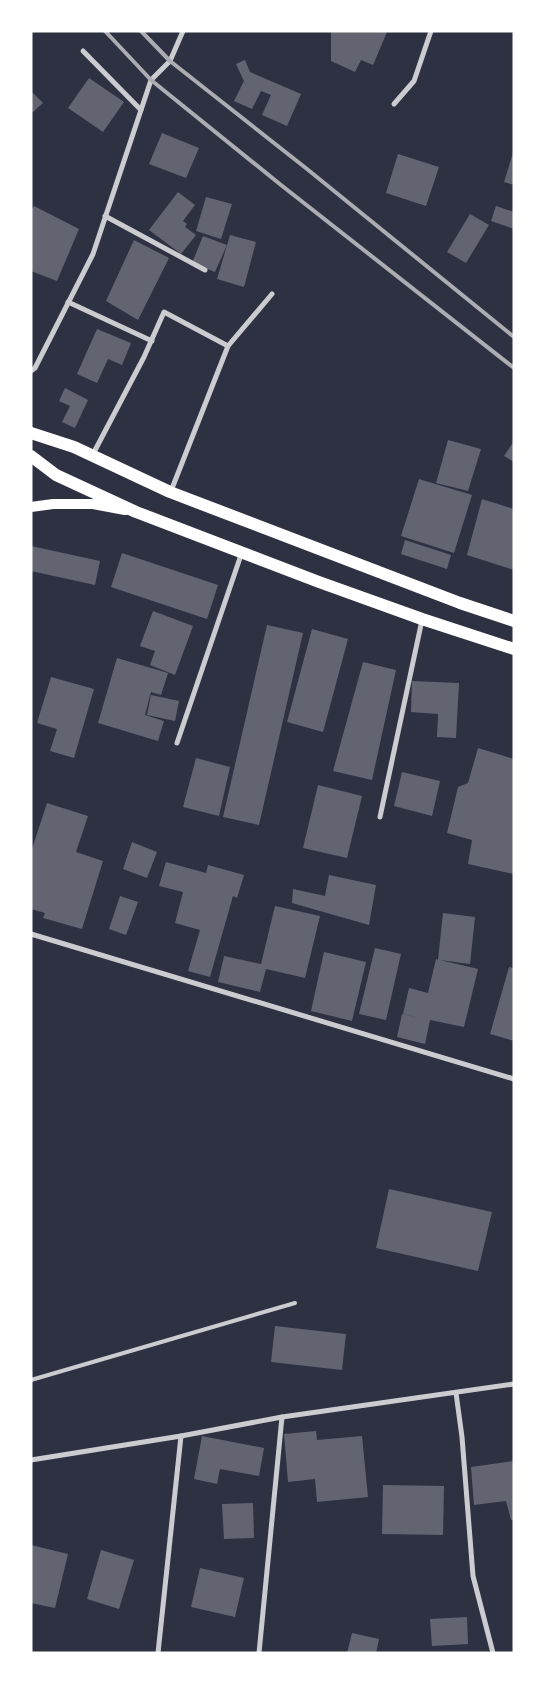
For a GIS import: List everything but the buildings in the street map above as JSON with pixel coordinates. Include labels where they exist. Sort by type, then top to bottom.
[{"type":"main road","points":[[31,433],[74,447],[170,492],[460,603],[514,621]]},
{"type":"main road","points":[[31,456],[56,475],[136,512],[319,582],[514,650]]},
{"type":"main road","points":[[31,508],[53,504],[93,504],[136,512]]},
{"type":"street","points":[[31,371],[35,368],[92,254],[151,80],[170,61],[183,31]]},
{"type":"street","points":[[394,104],[414,81],[431,31]]},
{"type":"street","points":[[83,51],[141,110]]},
{"type":"street","points":[[105,216],[205,270]]},
{"type":"street","points":[[170,492],[228,346],[272,294]]},
{"type":"street","points":[[68,302],[152,341]]},
{"type":"street","points":[[92,456],[152,341],[164,312],[228,346]]},
{"type":"street","points":[[177,743],[242,552]]},
{"type":"street","points":[[380,817],[422,619]]},
{"type":"street","points":[[31,934],[514,1078]]},
{"type":"street","points":[[31,1460],[180,1436],[282,1417],[514,1384]]},
{"type":"street","points":[[456,1393],[462,1437],[474,1576],[493,1653]]},
{"type":"street","points":[[259,1653],[282,1417]]},
{"type":"street","points":[[158,1653],[180,1436]]},
{"type":"lane","points":[[31,1380],[296,1303]]},
{"type":"railway","points":[[105,31],[151,80],[514,368]]},
{"type":"railway","points":[[141,31],[170,61],[514,337]]}]
